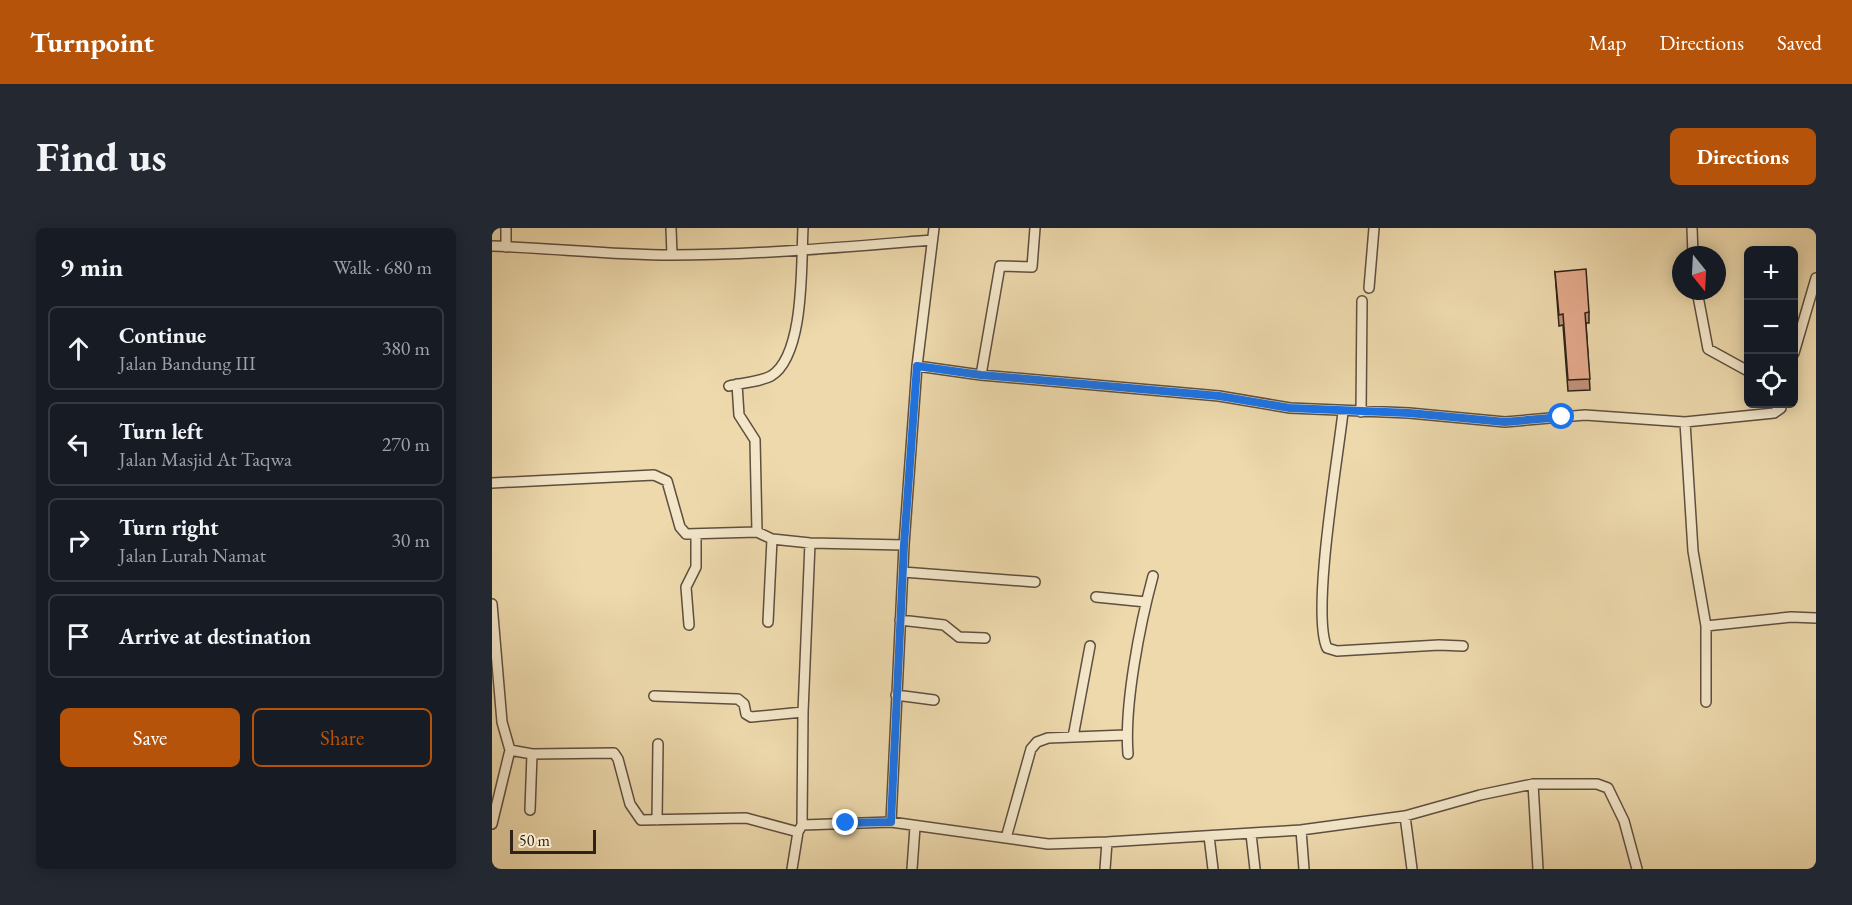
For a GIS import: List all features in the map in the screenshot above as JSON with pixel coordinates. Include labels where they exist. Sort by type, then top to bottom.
[{"type":"street","points":[[506,228],[506,247]]},
{"type":"street","points":[[671,228],[672,255]]},
{"type":"street","points":[[757,532],[755,440],[739,415],[733,385],[771,376],[785,359],[797,326],[802,228]]},
{"type":"street","points":[[891,822],[904,545],[917,366],[934,228]]},
{"type":"street","points":[[981,375],[1000,266],[1032,267],[1035,228]]},
{"type":"street","points":[[1369,288],[1374,228]]},
{"type":"street","points":[[1692,228],[1693,246]]},
{"type":"street","points":[[492,246],[587,254],[672,255],[802,250],[932,240]]},
{"type":"street","points":[[1798,339],[1816,278]]},
{"type":"street","points":[[1699,300],[1708,349],[1744,368]]},
{"type":"street","points":[[1361,412],[1362,301]]},
{"type":"street","points":[[917,366],[981,375],[1219,396],[1290,408],[1409,413],[1505,422],[1586,415],[1685,422],[1774,413],[1780,408]]},
{"type":"street","points":[[1343,412],[1322,598],[1323,639],[1328,648],[1337,651],[1439,645],[1463,646]]},
{"type":"street","points":[[1685,422],[1693,551],[1706,626],[1706,702]]},
{"type":"street","points":[[492,483],[661,477],[667,481],[680,527],[686,534],[696,536],[757,532],[772,539],[810,543],[904,545]]},
{"type":"street","points":[[689,625],[686,587],[696,567],[696,536]]},
{"type":"street","points":[[768,622],[772,539]]},
{"type":"street","points":[[792,869],[800,828],[810,543]]},
{"type":"street","points":[[903,572],[1035,582]]},
{"type":"street","points":[[1128,754],[1126,735],[1146,602],[1153,576]]},
{"type":"street","points":[[1096,597],[1146,602]]},
{"type":"street","points":[[492,604],[502,722],[510,750],[492,824]]},
{"type":"street","points":[[1706,626],[1791,617],[1816,618]]},
{"type":"street","points":[[900,620],[944,625],[959,637],[985,638]]},
{"type":"street","points":[[1073,737],[1090,646]]},
{"type":"street","points":[[896,695],[934,700]]},
{"type":"street","points":[[654,696],[738,699],[742,701],[746,714],[751,717],[803,712]]},
{"type":"street","points":[[1006,838],[1031,749],[1037,742],[1048,738],[1126,735]]},
{"type":"street","points":[[657,820],[658,744]]},
{"type":"street","points":[[510,750],[532,754],[614,753],[636,815],[641,819],[746,818],[800,828],[891,822],[1048,844],[1301,830],[1405,816],[1480,795],[1533,784],[1597,784],[1608,788],[1624,821],[1637,869]]},
{"type":"street","points":[[530,810],[532,754]]},
{"type":"street","points":[[1533,784],[1538,869]]},
{"type":"street","points":[[1405,816],[1412,869]]},
{"type":"street","points":[[912,869],[915,827]]},
{"type":"street","points":[[1301,830],[1304,869]]},
{"type":"street","points":[[1251,834],[1255,869]]},
{"type":"street","points":[[1209,836],[1213,869]]},
{"type":"street","points":[[1106,869],[1107,842]]},
{"type":"building","points":[[1586,269],[1589,312],[1585,313],[1590,379],[1568,380],[1563,314],[1559,315],[1555,272]]},
{"type":"route","points":[[846,823],[891,822],[904,545],[917,366],[981,375],[1219,396],[1290,408],[1409,413],[1505,422],[1562,417]]}]
